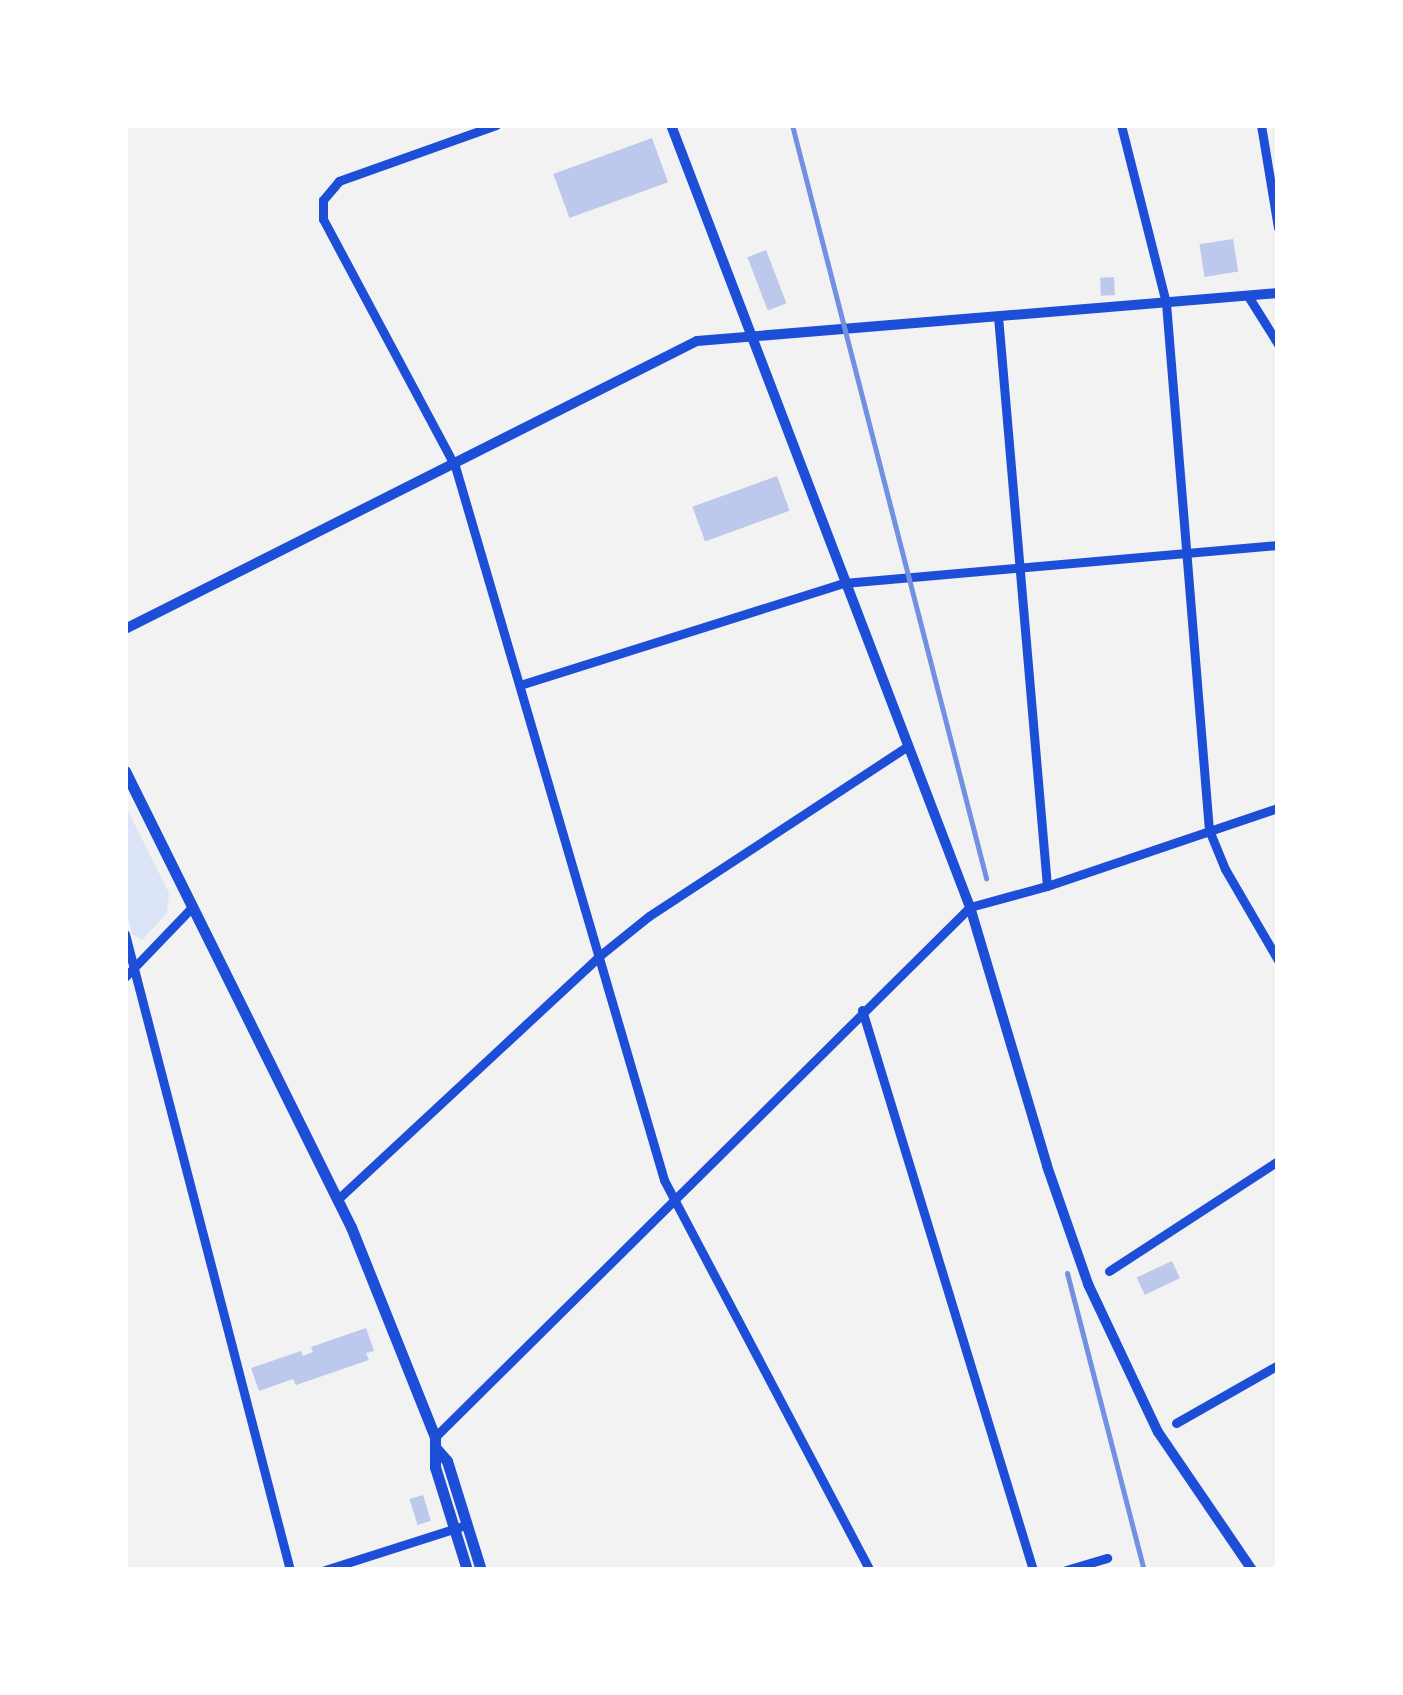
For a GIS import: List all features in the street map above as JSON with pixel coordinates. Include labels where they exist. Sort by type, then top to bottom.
[{"type":"main road","points":[[125,772],[338,1200],[435,1442],[447,1460],[467,1570]]},
{"type":"main road","points":[[461,1527],[481,1570]]},
{"type":"street","points":[[496,125],[338,181],[324,200],[323,219],[455,466],[664,1180],[870,1570]]},
{"type":"street","points":[[671,125],[970,907],[1088,1284],[1158,1432],[1252,1570]]},
{"type":"street","points":[[1121,125],[1166,303],[1209,830],[1225,870],[1278,960]]},
{"type":"street","points":[[1260,125],[1278,228]]},
{"type":"street","points":[[125,629],[455,466],[687,345],[750,336],[1278,293]]},
{"type":"street","points":[[1248,296],[1278,344]]},
{"type":"street","points":[[998,316],[1047,886]]},
{"type":"street","points":[[520,685],[844,583],[1278,545]]},
{"type":"street","points":[[338,1200],[598,957],[649,916],[908,746]]},
{"type":"street","points":[[435,1442],[673,1196],[970,907],[1047,886],[1278,808]]},
{"type":"street","points":[[125,977],[194,906]]},
{"type":"street","points":[[125,934],[290,1570]]},
{"type":"street","points":[[862,1010],[1033,1570]]},
{"type":"street","points":[[1110,1270],[1278,1161]]},
{"type":"street","points":[[1176,1424],[1278,1366]]},
{"type":"street","points":[[326,1570],[461,1527]]},
{"type":"street","points":[[1066,1570],[1107,1558]]},
{"type":"shaded area","points":[[125,805],[169,893],[167,913],[142,940],[132,934],[125,904]]},
{"type":"building","points":[[652,138],[668,182],[569,218],[553,174]]},
{"type":"building","points":[[1233,239],[1238,272],[1205,277],[1199,244]]},
{"type":"building","points":[[766,250],[786,303],[768,310],[747,257]]},
{"type":"building","points":[[1114,277],[1115,295],[1101,296],[1100,278]]},
{"type":"building","points":[[777,476],[790,511],[705,542],[692,507]]},
{"type":"building","points":[[1172,1261],[1180,1278],[1145,1295],[1137,1277]]},
{"type":"building","points":[[366,1328],[374,1351],[366,1353],[369,1360],[296,1385],[293,1379],[259,1391],[251,1368],[301,1351],[303,1356],[313,1352],[311,1347]]},
{"type":"building","points":[[423,1495],[431,1521],[418,1525],[410,1499]]},
{"type":"railway","points":[[792,125],[986,878]]},
{"type":"railway","points":[[1067,1273],[1144,1570]]}]
